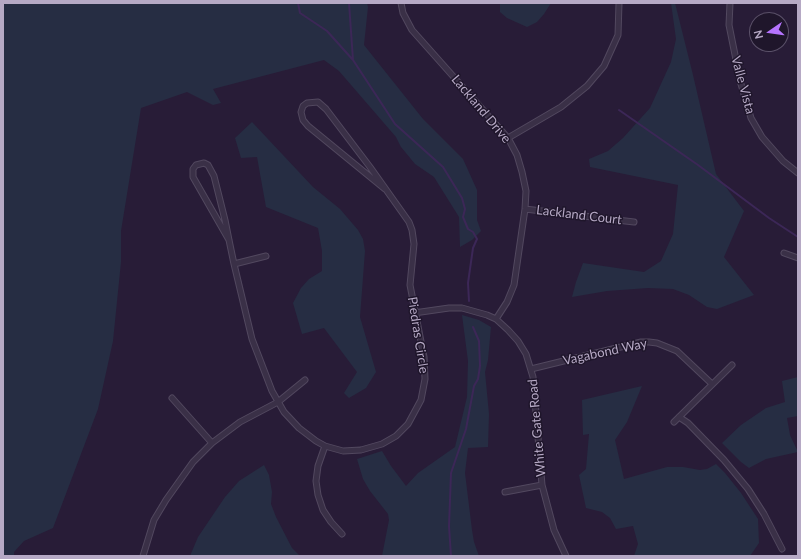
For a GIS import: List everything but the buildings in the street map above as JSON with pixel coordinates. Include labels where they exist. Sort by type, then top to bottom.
[{"type":"street","name":"Lackland Drive","points":[[401,3],[403,13],[412,30],[508,138],[517,155],[526,191],[525,209],[514,285],[507,302],[496,320]]},
{"type":"street","points":[[508,138],[561,107],[587,86],[596,76],[604,66],[618,35],[619,3]]},
{"type":"street","name":"Valle Vista","points":[[730,3],[729,25],[741,84],[751,118],[766,142],[783,161],[798,173]]},
{"type":"street","name":"Piedras Circle","points":[[229,240],[193,177],[193,169],[196,165],[204,163],[208,165],[214,176],[229,240],[234,264],[252,339],[272,391],[278,402],[291,420],[308,435],[325,446],[343,451],[361,450],[382,444],[396,436],[408,424],[421,400],[425,379],[424,357],[414,314],[410,285],[414,244],[412,230],[409,222],[370,167],[326,109],[318,102],[307,103],[303,106],[301,112],[303,120],[308,126],[385,189]]},
{"type":"street","name":"Lackland Court","points":[[525,209],[634,222]]},
{"type":"street","points":[[784,253],[798,258]]},
{"type":"street","points":[[234,264],[266,256]]},
{"type":"street","name":"White Gate Road","points":[[414,314],[435,309],[462,308],[487,315],[496,320],[518,341],[526,354],[531,369],[542,485],[554,530],[566,556]]},
{"type":"street","name":"Vagabond Way","points":[[531,369],[641,342],[649,342],[657,343],[677,351],[712,384]]},
{"type":"street","points":[[674,422],[732,365]]},
{"type":"street","points":[[143,556],[154,520],[166,500],[193,462],[212,443],[240,422],[278,402],[306,380]]},
{"type":"street","points":[[172,398],[212,443]]},
{"type":"street","points":[[679,417],[688,423],[724,460],[748,489],[764,514],[782,549]]},
{"type":"street","points":[[325,446],[318,466],[316,481],[318,495],[323,510],[342,534]]},
{"type":"street","points":[[505,492],[542,485]]},
{"type":"shaded area","points":[[3,3],[367,3],[368,7],[364,45],[423,119],[463,159],[477,190],[477,220],[481,231],[472,240],[460,247],[459,217],[434,177],[415,164],[401,147],[396,137],[339,71],[324,60],[213,89],[221,103],[213,105],[187,92],[141,108],[121,231],[121,262],[113,341],[98,409],[53,528],[24,541],[14,552],[14,556],[3,556]]},
{"type":"shaded area","points":[[500,3],[551,3],[537,22],[527,27],[507,18],[500,12]]},
{"type":"shaded area","points":[[671,3],[675,3],[716,174],[744,211],[724,257],[754,295],[717,309],[707,307],[689,295],[673,289],[648,288],[607,291],[572,297],[583,263],[644,272],[661,261],[673,234],[678,185],[590,167],[589,159],[608,151],[623,138],[650,108],[671,62],[676,39]]},
{"type":"shaded area","points":[[252,122],[313,187],[340,209],[358,230],[363,239],[365,251],[360,317],[376,372],[366,388],[349,398],[344,393],[357,372],[324,328],[302,334],[293,303],[301,288],[309,279],[322,271],[322,251],[318,228],[266,207],[257,157],[241,158],[235,138]]},
{"type":"shaded area","points":[[462,315],[479,320],[491,327],[488,360],[485,372],[489,414],[488,447],[468,448],[465,473],[474,542],[479,556],[382,556],[389,520],[388,514],[370,491],[363,479],[357,459],[382,451],[406,486],[418,473],[455,447],[467,397],[468,361]]},
{"type":"shaded area","points":[[798,377],[798,416],[787,418],[790,435],[798,452],[766,459],[749,468],[722,443],[741,425],[766,408],[785,402],[782,381]]},
{"type":"shaded area","points":[[642,386],[627,422],[615,440],[624,479],[667,467],[683,467],[700,470],[707,469],[716,464],[741,493],[758,519],[759,543],[750,556],[634,556],[638,544],[633,526],[616,529],[610,518],[602,512],[586,508],[579,475],[586,469],[589,434],[583,435],[582,400]]},
{"type":"shaded area","points":[[264,465],[269,475],[272,492],[271,504],[276,517],[292,548],[300,556],[190,556],[198,537],[225,497],[239,481]]},
{"type":"waterway","points":[[298,3],[300,13],[327,31],[353,60],[395,124],[443,167],[462,198],[465,209],[463,217],[468,229],[473,232],[477,239],[473,248],[468,283],[469,301]]},
{"type":"waterway","points":[[349,3],[353,60]]},
{"type":"waterway","points":[[619,110],[698,165],[769,218],[798,237]]},
{"type":"waterway","points":[[451,556],[449,526],[451,473],[466,429],[474,386],[478,379],[480,366],[479,341],[473,327]]}]
